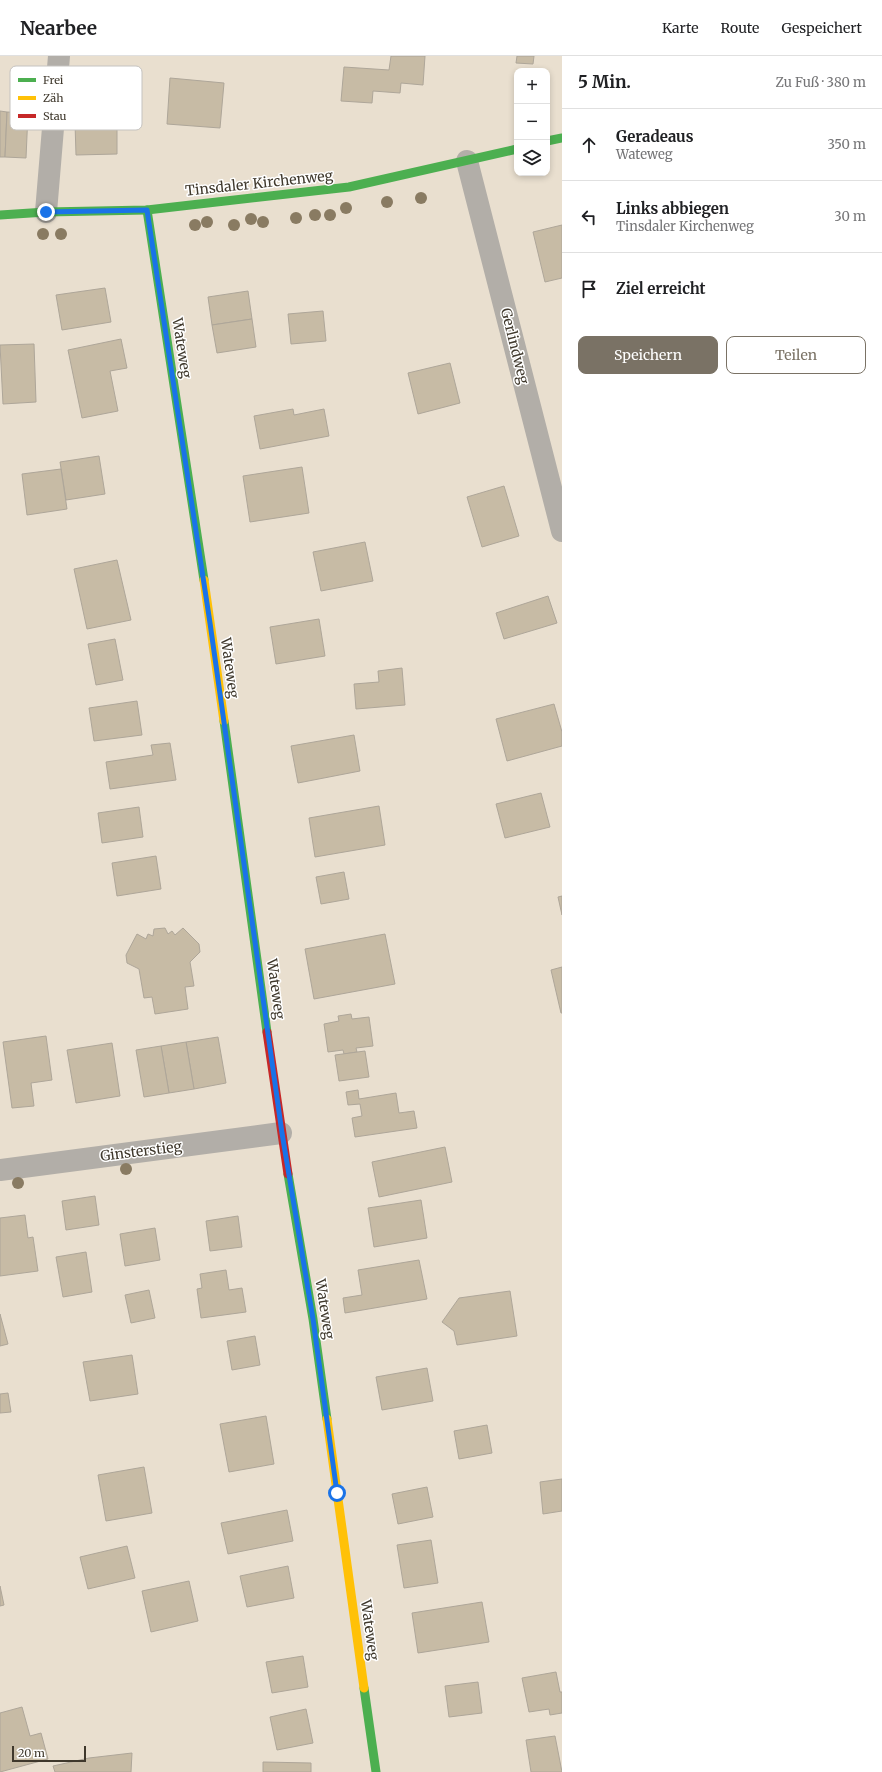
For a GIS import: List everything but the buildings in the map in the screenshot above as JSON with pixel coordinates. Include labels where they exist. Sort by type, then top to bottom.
[{"type":"street","points":[[58,66],[59,56]]},
{"type":"street","points":[[46,212],[53,130]]},
{"type":"street","points":[[550,140],[562,138]]},
{"type":"street","name":"Tinsdaler Kirchenweg","points":[[0,215],[46,212],[147,210],[349,187],[514,150]]},
{"type":"street","name":"Gerlindweg","points":[[467,160],[562,531]]},
{"type":"street","name":"Wateweg","points":[[147,210],[204,584],[282,1133],[313,1319],[376,1772]]},
{"type":"street","name":"Ginsterstieg","points":[[0,1170],[282,1133]]},
{"type":"traffic: fast","points":[[550,140],[562,138]]},
{"type":"traffic: fast","points":[[0,215],[46,212],[147,210],[349,187],[514,150]]},
{"type":"traffic: fast","points":[[147,210],[204,580]]},
{"type":"traffic: fast","points":[[224,721],[267,1032]]},
{"type":"traffic: fast","points":[[288,1174],[313,1319],[327,1419]]},
{"type":"traffic: fast","points":[[364,1688],[376,1772]]},
{"type":"traffic: slow","points":[[204,580],[224,721]]},
{"type":"traffic: slow","points":[[327,1419],[364,1688]]},
{"type":"traffic: jam","points":[[267,1032],[288,1174]]},
{"type":"route","points":[[46,212],[147,210],[210,623],[282,1133],[313,1319],[337,1493]]}]
